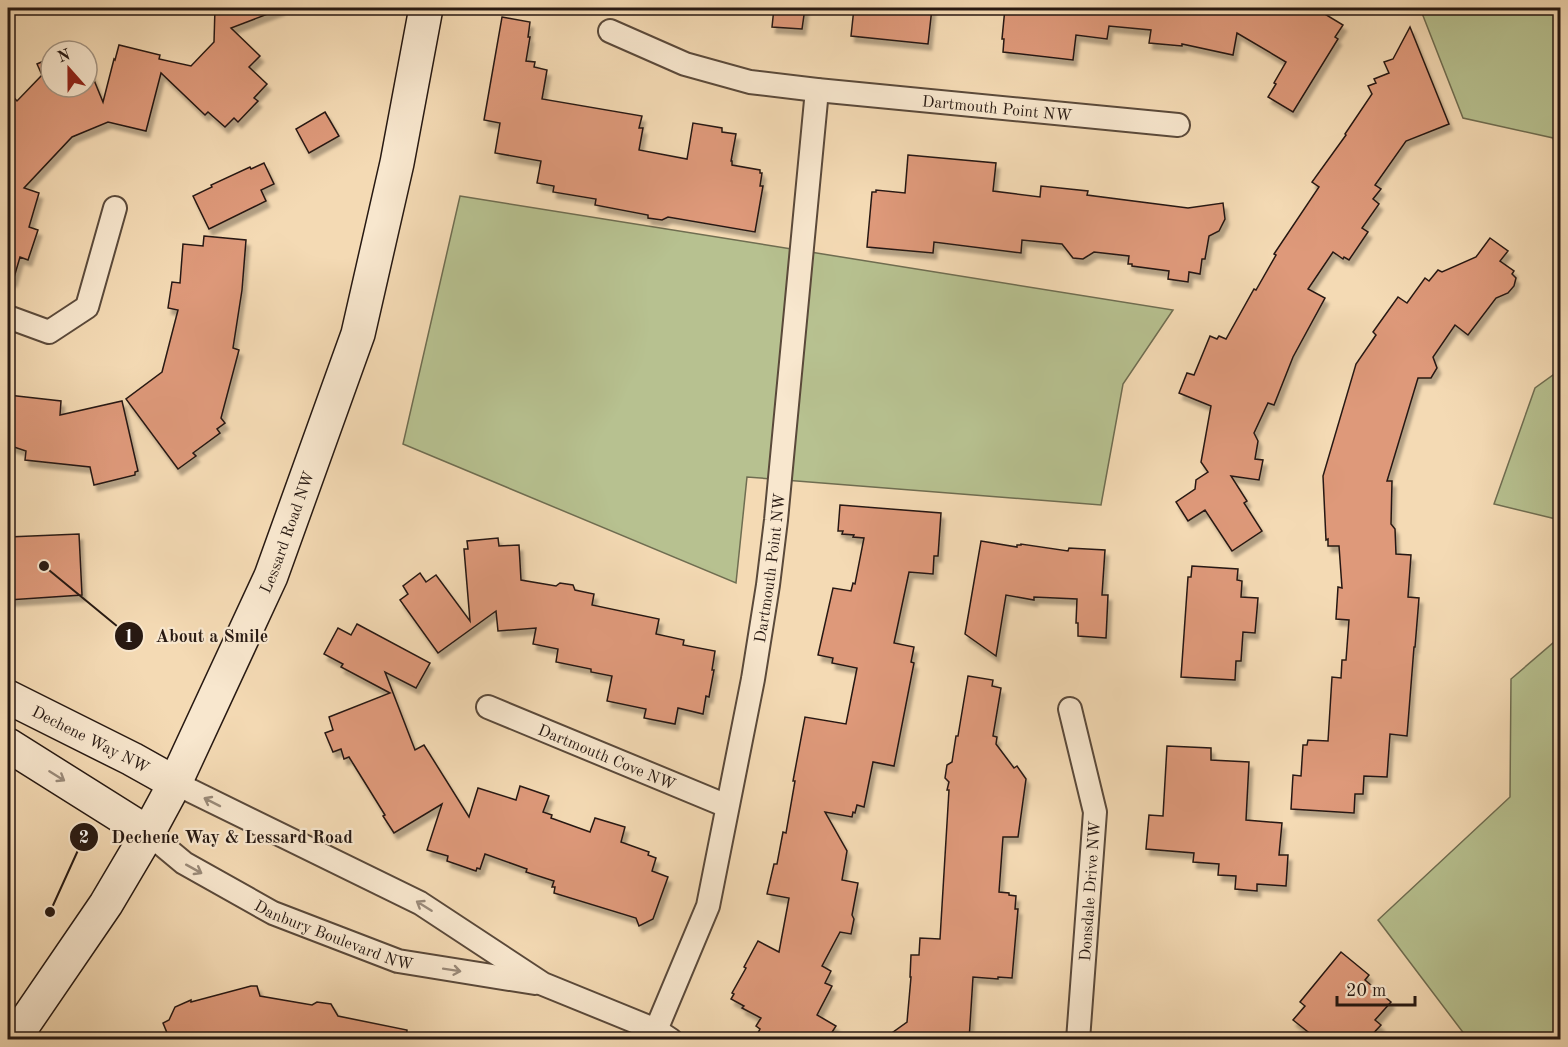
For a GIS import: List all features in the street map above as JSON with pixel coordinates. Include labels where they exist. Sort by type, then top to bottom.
[{"type":"main road","name":"Lessard Road NW","points":[[13,1040],[106,904],[148,833],[175,783],[271,576],[358,334],[397,163],[426,8]]},
{"type":"main road","name":"Dechene Way NW","points":[[8,697],[175,783]]},
{"type":"main road","points":[[8,745],[148,833]]},
{"type":"street","name":"Dartmouth Point NW","points":[[610,31],[685,64],[750,82],[1178,125]]},
{"type":"street","name":"Dartmouth Point NW","points":[[659,1036],[708,906],[753,679],[776,520],[817,90]]},
{"type":"street","points":[[8,317],[49,333],[87,307],[115,208]]},
{"type":"street","name":"Dartmouth Cove NW","points":[[488,707],[727,806]]},
{"type":"street","name":"Donsdale Drive NW","points":[[1070,709],[1095,812],[1078,1040]]},
{"type":"street","name":"Danbury Boulevard NW","points":[[175,783],[420,903],[543,984],[659,1036]]},
{"type":"street","name":"Danbury Boulevard NW","points":[[148,833],[184,863],[273,913],[398,961],[543,984]]},
{"type":"green space","points":[[1420,8],[1560,8],[1560,160],[1553,138],[1463,118]]},
{"type":"green space","points":[[460,196],[1173,310],[1123,384],[1101,505],[747,477],[736,583],[403,444]]},
{"type":"green space","points":[[1560,370],[1560,520],[1494,504],[1535,388]]},
{"type":"green space","points":[[1560,637],[1560,1039],[1468,1039],[1378,920],[1510,797],[1511,679]]},
{"type":"building","points":[[215,8],[281,9],[231,28],[260,56],[249,67],[267,84],[254,98],[258,101],[238,122],[234,118],[225,127],[208,112],[205,115],[161,73],[146,131],[108,122],[72,137],[24,188],[39,193],[29,227],[38,230],[28,260],[20,257],[13,281],[8,280],[8,91],[17,101],[39,78],[39,99],[99,99],[99,92],[103,102],[119,45],[160,55],[159,59],[191,66],[214,42]]},
{"type":"building","points":[[774,8],[805,8],[802,29],[772,27]]},
{"type":"building","points":[[854,8],[932,8],[928,44],[851,36]]},
{"type":"building","points":[[1005,8],[1315,8],[1343,25],[1335,37],[1338,39],[1293,112],[1268,97],[1286,62],[1237,33],[1233,55],[1182,44],[1182,46],[1149,43],[1151,30],[1109,26],[1107,39],[1076,35],[1073,60],[1003,52]]},
{"type":"building","points":[[502,17],[530,22],[526,61],[535,62],[534,67],[547,70],[542,99],[642,116],[639,128],[643,128],[639,150],[687,159],[693,123],[722,128],[722,132],[736,134],[732,165],[760,170],[762,173],[760,186],[763,186],[755,232],[668,217],[662,220],[648,218],[648,215],[595,205],[596,199],[553,192],[554,186],[537,183],[541,161],[495,153],[500,123],[484,120]]},
{"type":"building","points":[[1410,27],[1449,124],[1406,141],[1375,185],[1381,189],[1373,199],[1379,204],[1362,228],[1368,232],[1349,260],[1333,252],[1308,289],[1325,298],[1293,357],[1274,405],[1268,403],[1254,433],[1258,441],[1255,459],[1263,460],[1259,480],[1231,476],[1247,501],[1244,503],[1262,531],[1232,551],[1205,510],[1188,521],[1176,502],[1195,489],[1196,480],[1208,472],[1201,462],[1211,406],[1179,393],[1187,373],[1194,375],[1210,336],[1226,339],[1276,255],[1274,254],[1319,187],[1312,182],[1372,94],[1368,86],[1376,83],[1374,79],[1389,73],[1384,62],[1393,59]]},
{"type":"building","points":[[325,112],[339,136],[309,153],[296,129]]},
{"type":"building","points":[[908,155],[996,163],[993,191],[1040,197],[1041,186],[1088,191],[1087,195],[1188,208],[1223,203],[1225,219],[1219,231],[1209,236],[1200,274],[1189,272],[1188,282],[1168,279],[1169,271],[1132,266],[1128,264],[1129,256],[1094,252],[1083,259],[1073,258],[1062,244],[1022,240],[1021,253],[934,242],[933,253],[867,247],[872,192],[876,190],[905,193]]},
{"type":"building","points":[[264,163],[274,184],[261,190],[266,201],[209,229],[193,196],[212,187],[211,185]]},
{"type":"building","points":[[204,236],[246,240],[242,290],[233,348],[239,350],[221,418],[225,423],[217,429],[220,433],[193,453],[196,456],[178,469],[126,399],[162,372],[178,310],[168,308],[172,282],[180,283],[183,244],[203,246]]},
{"type":"building","points":[[1490,238],[1508,251],[1500,261],[1514,271],[1512,274],[1516,278],[1514,286],[1508,293],[1496,298],[1468,335],[1455,325],[1433,357],[1437,368],[1431,378],[1418,378],[1387,481],[1392,481],[1391,524],[1395,529],[1396,554],[1411,555],[1408,597],[1419,598],[1407,736],[1390,734],[1387,777],[1364,776],[1363,794],[1355,794],[1354,813],[1291,809],[1293,775],[1301,776],[1303,745],[1307,745],[1308,740],[1328,741],[1332,677],[1341,678],[1342,660],[1346,660],[1349,620],[1336,619],[1338,587],[1342,588],[1339,546],[1328,546],[1328,539],[1326,540],[1323,476],[1356,364],[1376,335],[1373,332],[1398,297],[1407,303],[1425,278],[1429,281],[1438,270],[1442,272],[1476,257]]},
{"type":"building","points":[[8,395],[61,401],[60,415],[122,401],[138,471],[135,475],[94,485],[90,467],[25,460],[26,451],[8,445]]},
{"type":"building","points":[[840,505],[941,513],[938,556],[934,556],[933,574],[909,572],[894,643],[914,647],[911,662],[914,663],[894,766],[873,762],[864,807],[857,805],[852,817],[825,812],[847,851],[842,880],[858,883],[851,934],[840,932],[822,966],[831,971],[825,983],[832,986],[817,1015],[836,1026],[827,1040],[754,1040],[760,1029],[756,1026],[761,1018],[731,999],[758,941],[779,952],[789,898],[767,894],[774,864],[777,864],[783,832],[786,833],[805,717],[846,724],[857,668],[832,663],[833,658],[818,655],[833,588],[851,591],[853,583],[855,584],[864,538],[853,537],[854,535],[842,534],[843,531],[838,531]]},
{"type":"building","points":[[79,534],[82,595],[8,600],[8,537]]},
{"type":"building","points":[[498,538],[499,546],[519,545],[521,580],[556,586],[560,583],[573,585],[575,590],[594,594],[592,605],[659,619],[656,634],[684,640],[683,645],[715,651],[709,697],[706,696],[703,714],[678,708],[675,724],[644,718],[646,709],[607,701],[612,676],[556,662],[558,649],[533,644],[536,628],[498,631],[496,611],[438,653],[400,600],[408,594],[403,586],[420,573],[426,582],[436,575],[470,621],[464,549],[468,549],[467,541]]},
{"type":"building","points":[[981,541],[1017,547],[1021,544],[1068,551],[1069,548],[1105,550],[1102,595],[1108,595],[1106,638],[1078,636],[1077,599],[1034,597],[1034,600],[1006,595],[996,656],[965,634]]},
{"type":"building","points":[[1192,566],[1238,569],[1237,580],[1242,581],[1241,597],[1258,598],[1255,633],[1243,632],[1241,661],[1236,661],[1235,680],[1181,677],[1188,577],[1191,577]]},
{"type":"building","points":[[357,624],[430,663],[416,688],[385,672],[415,750],[424,745],[469,817],[478,788],[516,800],[520,786],[549,796],[543,812],[552,815],[551,818],[590,832],[595,818],[625,827],[621,842],[649,852],[648,855],[656,858],[652,871],[668,877],[653,919],[639,926],[636,918],[554,893],[555,887],[552,887],[554,881],[526,872],[527,869],[485,854],[480,869],[477,868],[476,871],[447,861],[448,856],[427,850],[442,804],[394,833],[349,757],[344,759],[341,749],[333,752],[325,733],[333,730],[329,717],[390,693],[341,667],[343,664],[324,654],[338,628],[351,635]]},
{"type":"building","points":[[968,676],[993,680],[992,686],[1001,688],[993,736],[997,737],[996,744],[1014,768],[1017,766],[1026,779],[1018,837],[1003,837],[999,892],[1016,896],[1015,909],[1018,909],[1012,978],[973,977],[969,1040],[882,1040],[907,1022],[911,955],[919,955],[920,938],[940,939],[949,790],[947,790],[949,782],[945,778],[947,765],[952,762],[956,736],[958,736]]},
{"type":"building","points":[[1167,746],[1211,748],[1211,760],[1249,762],[1246,820],[1282,823],[1279,855],[1288,855],[1286,886],[1257,884],[1257,891],[1235,889],[1236,876],[1218,875],[1219,864],[1193,862],[1194,853],[1146,849],[1149,815],[1163,816]]},
{"type":"building","points":[[1341,952],[1369,975],[1365,980],[1391,1002],[1375,1020],[1381,1025],[1368,1039],[1317,1039],[1293,1020],[1305,1006],[1300,1002]]},
{"type":"building","points":[[257,986],[260,996],[312,1005],[317,1002],[331,1004],[338,1016],[407,1030],[406,1040],[170,1040],[163,1023],[169,1020],[175,1007],[191,1000],[191,1002]]},
{"type":"place","name":"About a Smile","points":[[44,566]]},
{"type":"place","name":"Dechene Way & Lessard Road","points":[[50,912]]}]
